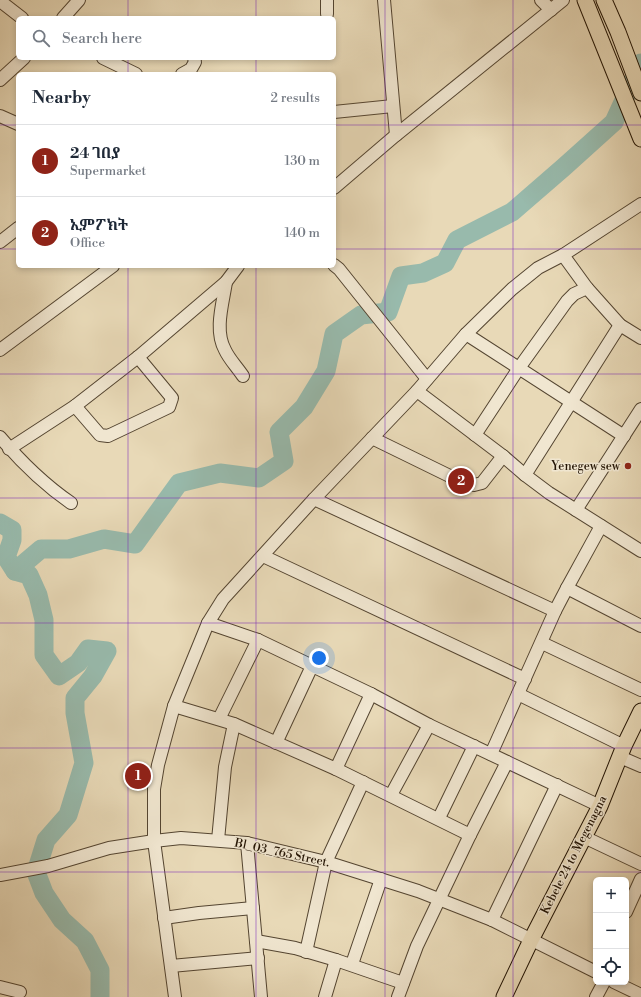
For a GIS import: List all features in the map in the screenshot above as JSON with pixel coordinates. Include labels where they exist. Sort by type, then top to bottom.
[{"type":"main road","points":[[585,0],[641,139]]},
{"type":"main road","points":[[604,0],[641,93]]},
{"type":"main road","points":[[614,74],[631,66]]},
{"type":"main road","name":"Kebele 24 to Megenagna","points":[[504,997],[531,940],[600,806],[622,751],[641,711]]},
{"type":"street","points":[[65,16],[79,0]]},
{"type":"street","points":[[326,14],[327,0]]},
{"type":"street","points":[[384,0],[396,135]]},
{"type":"street","points":[[541,0],[551,10]]},
{"type":"street","points":[[336,182],[563,0]]},
{"type":"street","points":[[0,1],[19,16]]},
{"type":"street","points":[[0,80],[22,60]]},
{"type":"street","points":[[107,60],[132,72]]},
{"type":"street","points":[[186,72],[191,69],[194,60]]},
{"type":"street","points":[[336,112],[393,106]]},
{"type":"street","points":[[0,116],[16,123]]},
{"type":"street","points":[[175,997],[154,841],[155,783],[158,765],[174,706],[208,623],[223,599],[314,499],[417,391],[466,334],[512,289],[529,274],[563,255],[641,204]]},
{"type":"street","points":[[0,242],[16,230]]},
{"type":"street","points":[[563,255],[587,288],[620,325],[641,338]]},
{"type":"street","points":[[336,267],[427,379]]},
{"type":"street","points":[[0,350],[110,268]]},
{"type":"street","points":[[9,449],[74,406],[138,357],[226,282],[236,268]]},
{"type":"street","points":[[226,282],[220,324],[220,338],[224,350],[243,376]]},
{"type":"street","points":[[475,435],[519,368],[574,294],[587,288]]},
{"type":"street","points":[[525,475],[620,325]]},
{"type":"street","points":[[466,334],[572,401],[624,436]]},
{"type":"street","points":[[74,406],[100,435],[108,436],[169,406],[172,398],[138,357]]},
{"type":"street","points":[[417,391],[549,493],[641,551]]},
{"type":"street","points":[[576,510],[641,410]]},
{"type":"street","points":[[0,437],[9,449],[52,490],[71,503]]},
{"type":"street","points":[[372,438],[464,483],[469,484],[482,483],[503,456]]},
{"type":"street","points":[[314,499],[555,611]]},
{"type":"street","points":[[491,754],[542,643],[555,611],[601,526]]},
{"type":"street","points":[[263,556],[525,679]]},
{"type":"street","points":[[567,588],[641,626]]},
{"type":"street","points":[[208,623],[258,640],[371,694],[429,725],[600,806]]},
{"type":"street","points":[[219,719],[258,640]]},
{"type":"street","points":[[542,643],[641,690]]},
{"type":"street","points":[[276,743],[312,666]]},
{"type":"street","points":[[336,769],[371,694]]},
{"type":"street","points":[[518,694],[622,751],[641,766]]},
{"type":"street","points":[[174,706],[234,724],[336,769],[439,818],[470,835]]},
{"type":"street","points":[[218,840],[225,767],[234,724]]},
{"type":"street","points":[[391,796],[429,725]]},
{"type":"street","points":[[439,818],[474,746]]},
{"type":"street","points":[[398,997],[417,946],[507,762]]},
{"type":"street","points":[[306,952],[326,862],[363,782]]},
{"type":"street","points":[[492,920],[557,785]]},
{"type":"street","points":[[584,837],[641,864]]},
{"type":"street","name":"Bl_03_765 Street.","points":[[0,875],[48,866],[110,848],[154,841],[181,838],[247,843],[326,862],[440,899],[492,920],[593,971]]},
{"type":"street","points":[[247,843],[261,997]]},
{"type":"street","points":[[352,964],[381,879]]},
{"type":"street","points":[[632,907],[641,879]]},
{"type":"street","points":[[164,918],[253,908]]},
{"type":"street","points":[[256,941],[296,948],[352,964],[403,983]]},
{"type":"street","points":[[171,966],[258,958]]},
{"type":"street","points":[[325,997],[336,960]]},
{"type":"street","points":[[596,997],[602,985]]},
{"type":"street","points":[[620,985],[641,995]]},
{"type":"street","points":[[0,987],[20,992]]},
{"type":"waterway","points":[[15,571],[41,549],[69,549],[104,539],[135,544],[179,483],[220,473],[259,478],[284,461],[279,432],[304,407],[326,371],[334,334],[361,315],[388,312],[401,276],[423,273],[445,263],[457,240],[512,212],[564,167],[614,122],[641,63]]},
{"type":"waterway","points":[[0,523],[12,530],[12,540],[6,557],[15,571],[29,575],[38,595],[44,620],[44,655],[59,676],[78,663],[88,649],[107,651],[93,676],[75,698],[75,713],[84,763],[68,815],[46,840],[36,872],[44,893],[62,920],[85,941],[100,970],[100,997]]},
{"type":"place","name":"Yenegew sew","points":[[628,466]]},
{"type":"place","name":"ኢምፖክት","points":[[461,481]]},
{"type":"place","name":"24 ገበያ","points":[[138,776]]}]
